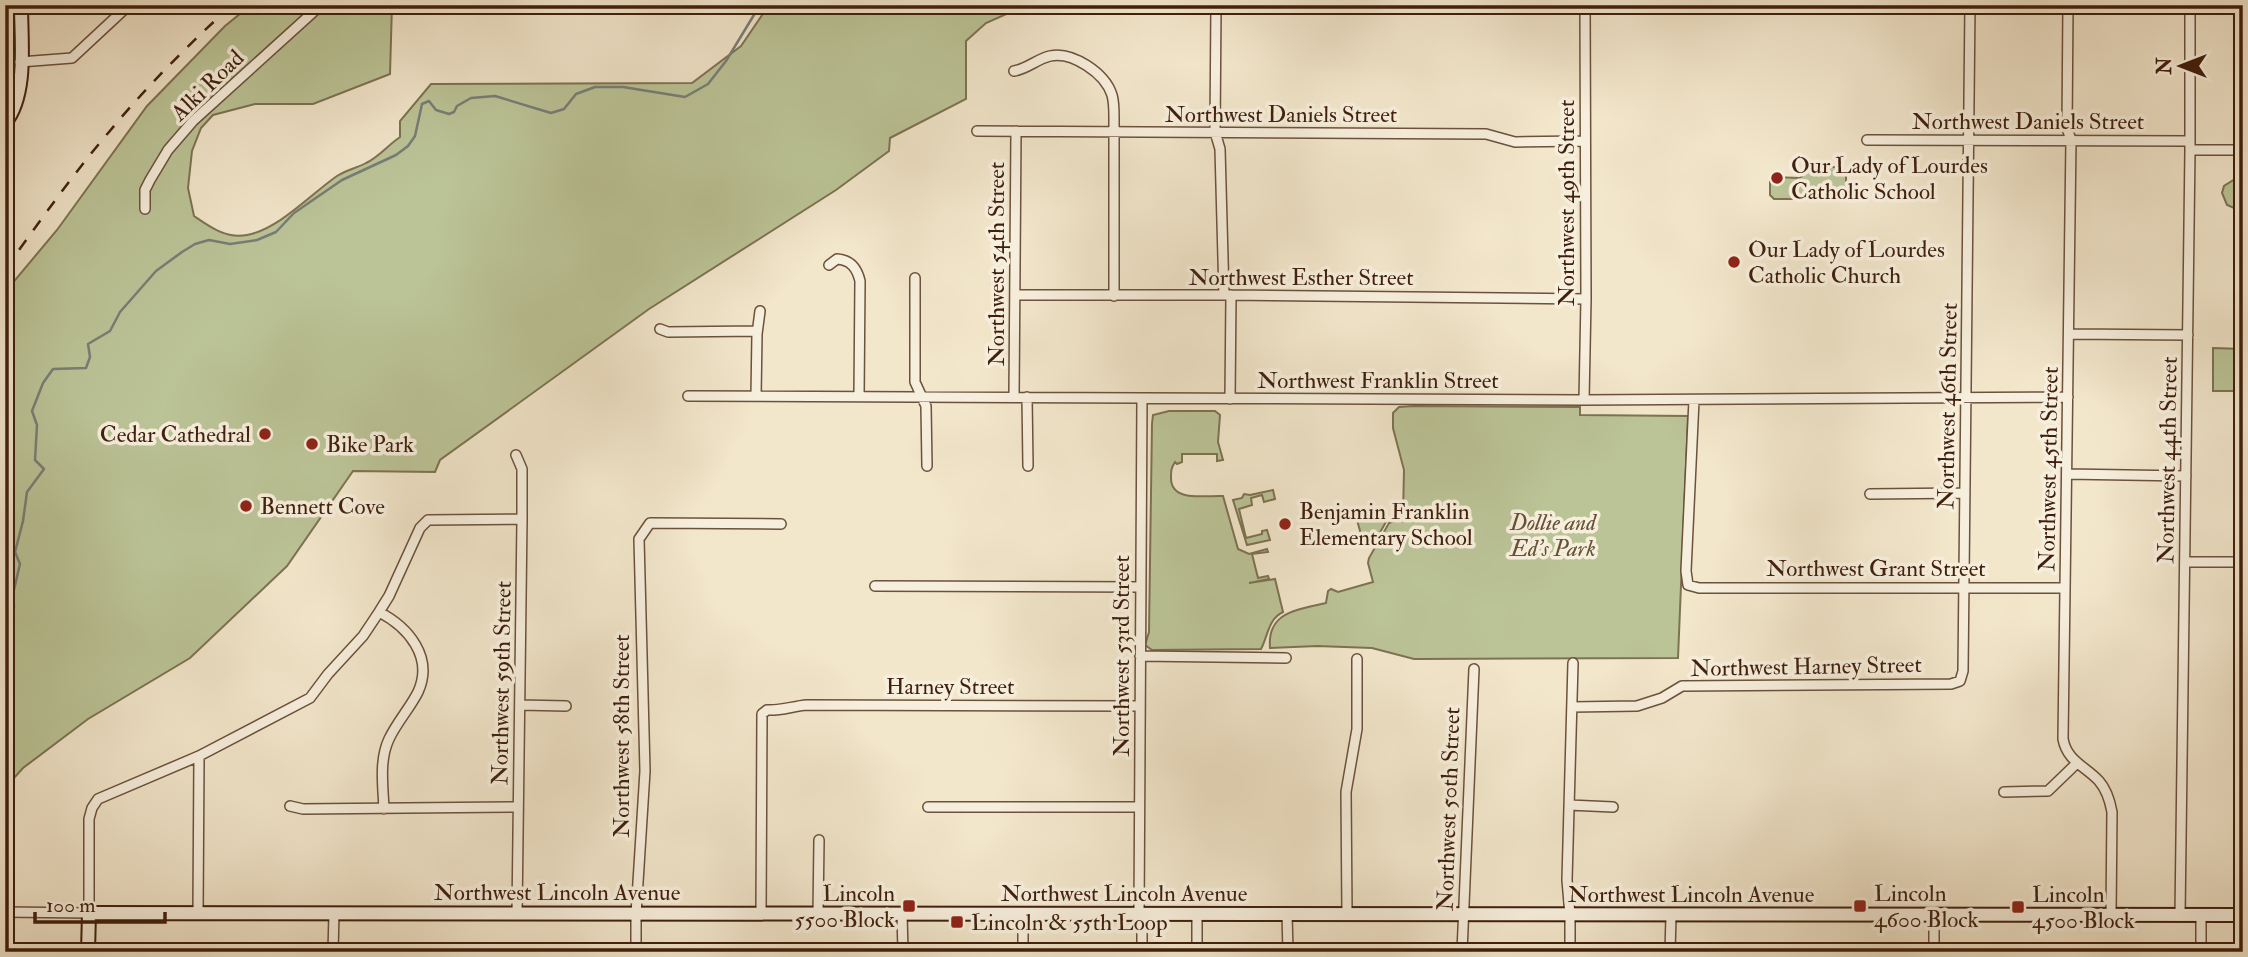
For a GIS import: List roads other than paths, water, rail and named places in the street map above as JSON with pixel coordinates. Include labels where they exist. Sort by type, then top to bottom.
[{"type":"street","points":[[5,124],[15,106],[20,89],[20,5]]},
{"type":"street","points":[[20,62],[72,58],[130,5]]},
{"type":"street","name":"Alki Road","points":[[145,209],[145,190],[150,180],[168,150],[193,121],[321,5]]},
{"type":"street","points":[[1216,5],[1215,132],[1220,149],[1228,295],[1230,399]]},
{"type":"street","name":"Northwest 49th Street","points":[[1584,400],[1585,5]]},
{"type":"street","points":[[1880,5],[2243,8]]},
{"type":"street","name":"Northwest 46th Street","points":[[1960,681],[1963,671],[1970,5]]},
{"type":"street","name":"Northwest 45th Street","points":[[2068,6],[2067,128],[2071,141],[2063,739],[2066,750],[2077,764],[2100,782],[2111,805],[2112,915]]},
{"type":"street","name":"Northwest 44th Street","points":[[2180,916],[2190,7]]},
{"type":"street","points":[[1014,71],[1053,56],[1073,57],[1100,77],[1111,92],[1114,132],[1114,296]]},
{"type":"street","points":[[5,89],[20,89]]},
{"type":"street","name":"Northwest Daniels Street","points":[[977,131],[1486,134],[1515,142],[1585,141]]},
{"type":"street","name":"Northwest 54th Street","points":[[1014,397],[1016,131]]},
{"type":"street","name":"Northwest Daniels Street","points":[[1867,140],[2071,141],[2190,145],[2243,150]]},
{"type":"street","points":[[828,265],[844,260],[851,263],[858,276],[859,396]]},
{"type":"street","points":[[915,278],[915,382],[926,406],[927,466]]},
{"type":"street","name":"Northwest Esther Street","points":[[1014,295],[1586,299]]},
{"type":"street","points":[[757,396],[757,331],[760,311]]},
{"type":"street","points":[[660,328],[668,332],[757,331]]},
{"type":"street","points":[[2069,334],[2188,335]]},
{"type":"street","name":"Northwest Franklin Street","points":[[688,396],[1584,400],[2068,397]]},
{"type":"street","points":[[1027,397],[1028,466]]},
{"type":"street","name":"Northwest 53rd Street","points":[[1142,398],[1139,807],[1142,952]]},
{"type":"street","name":"Northwest Grant Street","points":[[1694,400],[1686,571],[1688,585],[1699,588],[2065,588]]},
{"type":"street","name":"Northwest 59th Street","points":[[516,455],[522,469],[517,914]]},
{"type":"street","points":[[2067,474],[2186,476]]},
{"type":"street","points":[[1870,494],[1965,493]]},
{"type":"street","points":[[88,952],[89,819],[98,799],[199,756],[310,698],[363,636],[379,612],[420,528],[428,520],[522,519]]},
{"type":"street","name":"Northwest 58th Street","points":[[636,952],[645,771],[639,539],[650,523],[781,524]]},
{"type":"street","points":[[2185,562],[2243,562]]},
{"type":"street","points":[[875,586],[1140,587]]},
{"type":"street","points":[[379,612],[397,622],[411,637],[419,652],[423,669],[418,692],[389,739],[383,758],[384,809]]},
{"type":"street","points":[[1140,656],[1286,658]]},
{"type":"street","points":[[1347,914],[1346,792],[1357,729],[1357,659]]},
{"type":"street","points":[[1570,952],[1567,880],[1573,663]]},
{"type":"street","name":"Northwest 50th Street","points":[[1462,952],[1474,669]]},
{"type":"street","name":"Northwest Harney Street","points":[[1572,707],[1637,706],[1662,698],[1682,686],[1951,684],[1960,681]]},
{"type":"street","points":[[520,705],[566,706]]},
{"type":"street","name":"Harney Street","points":[[761,914],[762,715],[767,710],[785,710],[797,705],[1140,706]]},
{"type":"street","points":[[198,914],[199,756]]},
{"type":"street","points":[[2004,792],[2048,791],[2077,764]]},
{"type":"street","points":[[1569,805],[1613,807]]},
{"type":"street","points":[[290,806],[384,809],[518,807]]},
{"type":"street","points":[[928,807],[1139,807]]},
{"type":"street","points":[[818,914],[819,840]]},
{"type":"street","name":"Northwest Lincoln Avenue","points":[[5,912],[2243,915]]},
{"type":"street","points":[[333,952],[334,913]]},
{"type":"street","points":[[902,914],[903,952]]},
{"type":"street","points":[[1197,914],[1197,952]]},
{"type":"street","points":[[1287,914],[1288,952]]},
{"type":"street","points":[[1023,915],[1023,952]]},
{"type":"street","points":[[1934,915],[1934,952]]},
{"type":"street","points":[[2201,915],[2201,952]]},
{"type":"street","points":[[1670,952],[1671,916]]},
{"type":"waterway","points":[[5,626],[14,607],[13,594],[20,564],[15,552],[27,492],[44,469],[35,460],[37,425],[32,411],[43,383],[53,369],[86,368],[90,357],[88,344],[110,331],[120,312],[156,271],[195,244],[209,240],[230,244],[257,240],[276,232],[294,213],[342,180],[396,155],[408,146],[415,136],[422,104],[429,101],[436,110],[449,114],[471,98],[495,96],[551,113],[564,109],[576,94],[595,87],[623,87],[685,97],[708,84],[726,61],[760,5]]},
{"type":"railway","points":[[5,269],[95,148],[123,115],[168,66],[232,5]]},
{"type":"place","name":"Our Lady of Lourdes Catholic School","points":[[1777,178]]},
{"type":"place","name":"Our Lady of Lourdes Catholic Church","points":[[1734,262]]},
{"type":"place","name":"Cedar Cathedral","points":[[265,434]]},
{"type":"place","name":"Bike Park","points":[[312,444]]},
{"type":"place","name":"Bennett Cove","points":[[246,506]]},
{"type":"place","name":"Benjamin Franklin Elementary School","points":[[1285,524]]},
{"type":"place","name":"Lincoln 5500 Block","points":[[909,906]]},
{"type":"place","name":"Lincoln 4600 Block","points":[[1860,906]]},
{"type":"place","name":"Lincoln 4500 Block","points":[[2018,907]]},
{"type":"place","name":"Lincoln & 55th Loop","points":[[957,922]]},
{"type":"park label","name":"Dollie and Ed's Park","points":[[1553,535]]}]
